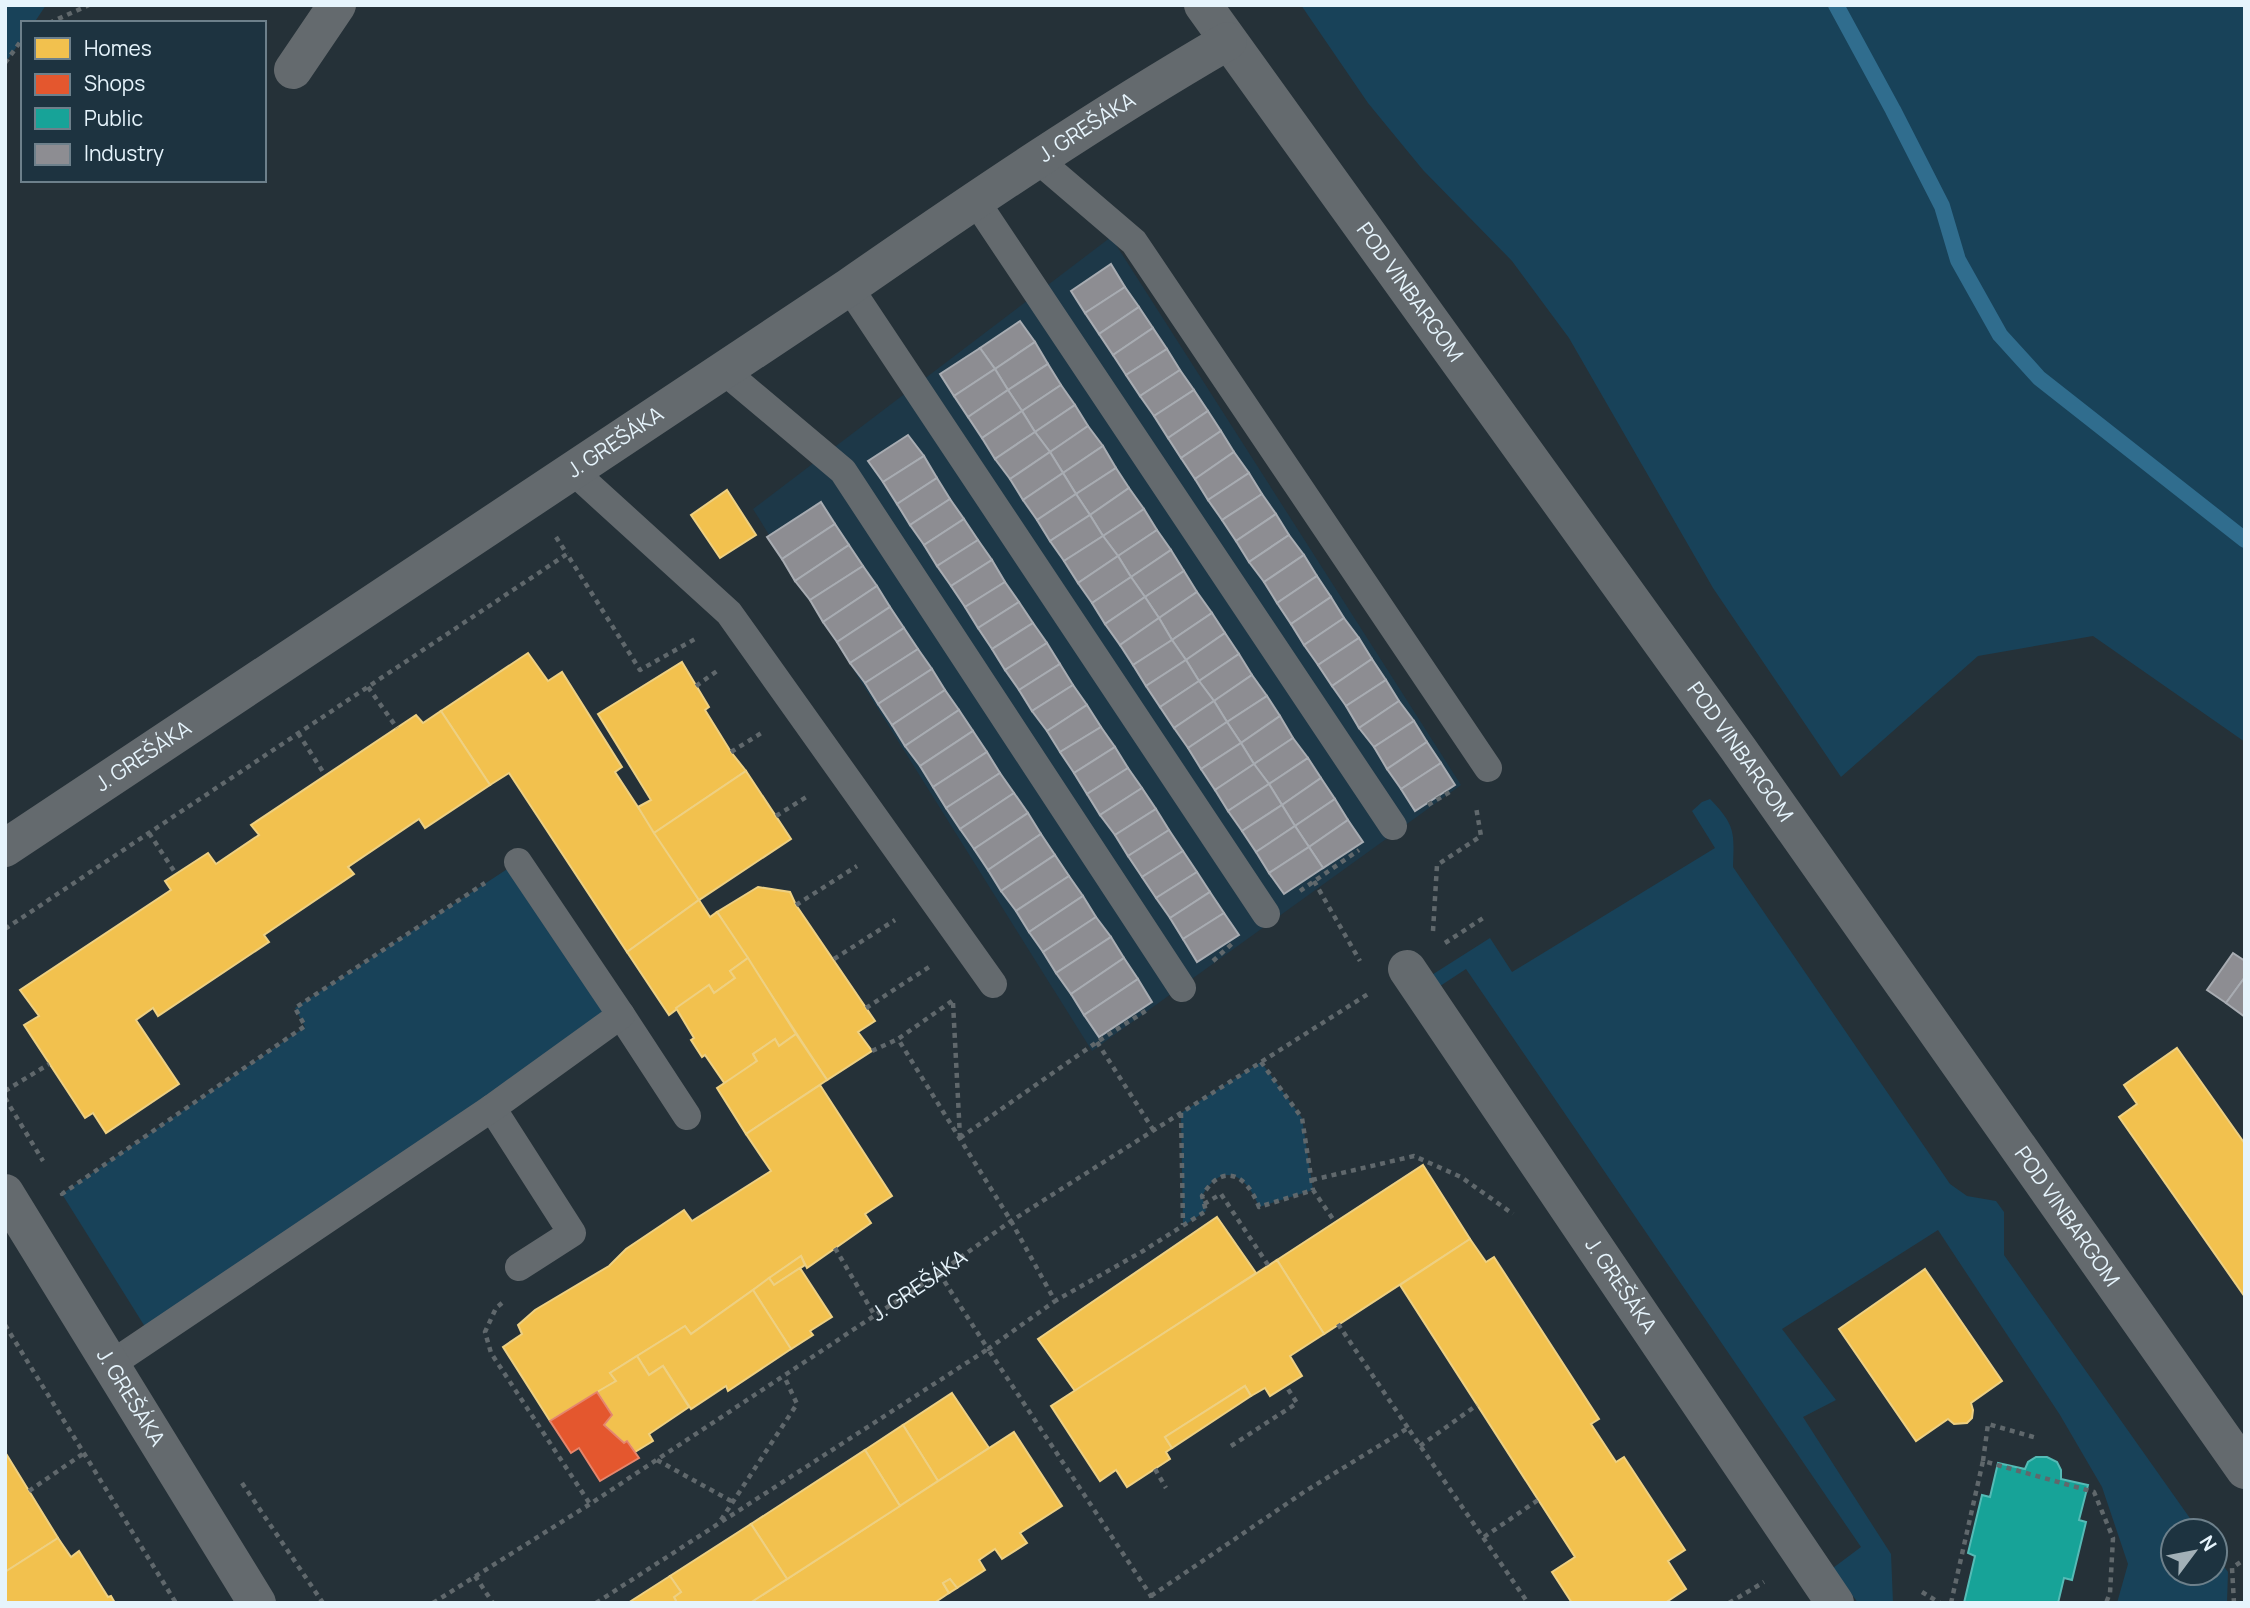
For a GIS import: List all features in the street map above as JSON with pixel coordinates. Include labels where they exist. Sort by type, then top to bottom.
[{"type":"street","points":[[293,70],[337,5]]},
{"type":"street","name":"POD VINBARGOM","points":[[1203,5],[1739,750],[2245,1469]]},
{"type":"street","name":"J. GREŠÁKA","points":[[5,848],[1037,159],[1228,41]]},
{"type":"street","name":"J. GREŠÁKA","points":[[1405,970],[1836,1603]]},
{"type":"street","name":"J. GREŠÁKA","points":[[5,1193],[257,1603]]},
{"type":"lane","points":[[1037,159],[1134,242],[1488,768]]},
{"type":"lane","points":[[975,200],[1393,826]]},
{"type":"lane","points":[[849,287],[1266,914]]},
{"type":"lane","points":[[723,370],[844,471],[1182,988]]},
{"type":"lane","points":[[573,471],[729,613],[993,984]]},
{"type":"lane","points":[[517,862],[687,1116]]},
{"type":"lane","points":[[110,1365],[492,1108],[621,1015]]},
{"type":"lane","points":[[492,1108],[572,1233],[519,1267]]},
{"type":"path","points":[[53,21],[89,5]]},
{"type":"path","points":[[5,63],[21,41]]},
{"type":"path","points":[[5,929],[567,554],[640,670],[695,639],[704,649]]},
{"type":"path","points":[[696,686],[721,668]]},
{"type":"path","points":[[368,687],[397,728]]},
{"type":"path","points":[[732,752],[769,728]]},
{"type":"path","points":[[298,733],[325,775]]},
{"type":"path","points":[[776,816],[812,793]]},
{"type":"path","points":[[1314,881],[1405,970],[1437,865],[1480,836],[1475,802]]},
{"type":"path","points":[[149,833],[176,874]]},
{"type":"path","points":[[796,905],[860,864],[853,854]]},
{"type":"path","points":[[55,1182],[62,1194],[294,1034],[305,1026],[295,1007],[517,862]]},
{"type":"path","points":[[889,908],[903,929]]},
{"type":"path","name":"J. GREŠÁKA","points":[[433,1603],[590,1504],[875,1316],[1011,1221],[1483,918]]},
{"type":"path","points":[[834,959],[896,919]]},
{"type":"path","points":[[923,957],[935,975]]},
{"type":"path","points":[[866,1008],[929,967]]},
{"type":"path","points":[[872,1051],[898,1039],[953,1002],[993,984]]},
{"type":"path","points":[[947,993],[953,1002],[960,1138]]},
{"type":"path","points":[[898,1039],[1011,1221],[1055,1301]]},
{"type":"path","points":[[1097,1042],[1154,1131]]},
{"type":"path","points":[[1261,1062],[1302,1118],[1313,1190],[1335,1222]]},
{"type":"path","points":[[5,1091],[49,1064]]},
{"type":"path","points":[[5,1098],[48,1170]]},
{"type":"path","points":[[1181,1113],[1183,1226]]},
{"type":"path","points":[[1312,1180],[1414,1156],[1461,1177],[1517,1217]]},
{"type":"path","points":[[596,1603],[988,1349],[1055,1301],[1206,1212],[1202,1196],[1216,1178],[1228,1175],[1238,1177],[1250,1186],[1259,1207],[1313,1190]]},
{"type":"path","points":[[1205,1204],[1221,1194],[1268,1265]]},
{"type":"path","points":[[835,1248],[875,1316]]},
{"type":"path","points":[[939,1273],[1151,1596],[1152,1603]]},
{"type":"path","points":[[511,1296],[496,1308],[485,1332],[491,1353],[590,1504]]},
{"type":"path","points":[[1338,1324],[1528,1603]]},
{"type":"path","points":[[5,1325],[176,1603]]},
{"type":"path","points":[[719,1523],[797,1404],[784,1376]]},
{"type":"path","points":[[1231,1446],[1297,1403],[1286,1386]]},
{"type":"path","points":[[1420,1447],[1477,1405]]},
{"type":"path","points":[[1951,1603],[1983,1461],[1988,1424],[2037,1438]]},
{"type":"path","points":[[1151,1596],[1304,1492],[1408,1427]]},
{"type":"path","points":[[29,1490],[84,1453]]},
{"type":"path","points":[[657,1460],[733,1502]]},
{"type":"path","points":[[1983,1461],[2094,1492],[2113,1538],[2110,1593],[2106,1603]]},
{"type":"path","points":[[1155,1469],[1167,1488]]},
{"type":"path","points":[[1484,1537],[1538,1500]]},
{"type":"path","points":[[2234,1603],[2232,1567],[2242,1561]]},
{"type":"path","points":[[475,1576],[493,1603]]},
{"type":"path","points":[[1922,1592],[1940,1603]]},
{"type":"shaded area","points":[[5,5],[46,5],[35,21],[21,21],[21,41],[5,63]]},
{"type":"shaded area","points":[[1301,5],[2245,5],[2245,742],[2093,636],[1978,656],[1841,777],[1713,588],[1569,338],[1512,261],[1423,170],[1368,103]]},
{"type":"shaded area","points":[[1111,237],[1461,785],[1092,1051],[753,509]]},
{"type":"shaded area","points":[[1710,799],[1725,816],[1732,830],[1733,867],[1950,1184],[1967,1196],[1996,1201],[2004,1212],[2004,1255],[2189,1517],[2159,1517],[2159,1587],[2228,1587],[2227,1603],[2117,1603],[2128,1564],[2102,1487],[2060,1415],[1938,1230],[1782,1329],[1836,1400],[1803,1417],[1891,1554],[1893,1603],[1858,1603],[1833,1568],[1861,1547],[1466,969],[1434,990],[1427,978],[1490,938],[1512,972],[1715,848],[1692,811]]},
{"type":"shaded area","points":[[518,862],[621,1015],[152,1338],[62,1194],[305,1027],[295,1008]]},
{"type":"shaded area","points":[[1261,1062],[1302,1118],[1313,1190],[1259,1207],[1241,1180],[1226,1175],[1210,1185],[1202,1196],[1206,1211],[1183,1226],[1181,1113]]},
{"type":"building: Homes","points":[[727,490],[756,535],[720,558],[691,515]]},
{"type":"building: Homes","points":[[528,653],[548,681],[562,672],[622,767],[615,772],[699,900],[627,952],[509,773],[490,785],[441,711]]},
{"type":"building: Homes","points":[[682,662],[709,707],[705,710],[746,771],[654,833],[638,807],[651,800],[598,714]]},
{"type":"building: Homes","points":[[441,711],[490,785],[425,828],[419,819],[348,867],[354,874],[264,935],[269,942],[158,1016],[153,1008],[136,1020],[179,1084],[106,1133],[93,1113],[85,1118],[24,1025],[39,1016],[20,990],[171,890],[165,881],[208,853],[216,864],[259,835],[251,825],[416,715],[423,723]]},
{"type":"building: Homes","points":[[746,771],[791,839],[699,900],[654,833]]},
{"type":"building: Homes","points":[[758,887],[790,892],[796,905],[875,1021],[858,1032],[872,1051],[827,1080],[717,912]]},
{"type":"building: Homes","points":[[699,900],[710,917],[717,912],[748,958],[730,971],[735,978],[714,993],[709,985],[669,1015],[627,952]]},
{"type":"building: Homes","points":[[748,958],[796,1034],[779,1046],[775,1039],[753,1054],[757,1061],[725,1084],[691,1040],[694,1038],[676,1008],[709,985],[714,993],[735,978],[730,971]]},
{"type":"building: Homes","points":[[796,1034],[827,1080],[746,1134],[717,1088],[757,1061],[753,1054],[775,1039],[779,1046]]},
{"type":"building: Homes","points":[[2177,1048],[2245,1144],[2245,1297],[2119,1117],[2137,1104],[2124,1085]]},
{"type":"building: Homes","points":[[820,1085],[892,1196],[865,1214],[871,1223],[807,1268],[801,1256],[691,1334],[685,1326],[610,1373],[616,1381],[550,1421],[503,1347],[522,1334],[518,1325],[535,1310],[609,1266],[626,1249],[684,1210],[692,1221],[771,1171],[746,1134]]},
{"type":"building: Homes","points":[[1423,1165],[1470,1239],[1324,1334],[1277,1260]]},
{"type":"building: Homes","points":[[1217,1217],[1256,1273],[1075,1391],[1038,1339]]},
{"type":"building: Homes","points":[[1470,1239],[1486,1262],[1494,1257],[1599,1419],[1591,1424],[1616,1462],[1624,1457],[1685,1550],[1668,1561],[1686,1589],[1665,1603],[1572,1603],[1552,1572],[1575,1557],[1400,1285]]},
{"type":"building: Homes","points":[[801,1256],[805,1265],[774,1285],[769,1278]]},
{"type":"building: Homes","points":[[1277,1260],[1324,1334],[1290,1356],[1302,1376],[1270,1396],[1265,1388],[1251,1396],[1245,1386],[1165,1437],[1172,1448],[1166,1452],[1170,1459],[1127,1487],[1116,1470],[1100,1481],[1051,1406]]},
{"type":"building: Homes","points":[[800,1268],[832,1317],[810,1331],[813,1335],[791,1349],[753,1290],[769,1278],[774,1285]]},
{"type":"building: Homes","points":[[1925,1269],[2002,1381],[1971,1403],[1972,1418],[1967,1423],[1954,1424],[1948,1419],[1916,1441],[1839,1329]]},
{"type":"building: Homes","points":[[753,1290],[791,1349],[728,1391],[726,1386],[691,1409],[663,1366],[649,1375],[637,1356],[685,1326],[691,1334]]},
{"type":"building: Homes","points":[[637,1356],[649,1375],[663,1366],[689,1407],[649,1434],[653,1441],[635,1452],[627,1441],[624,1443],[604,1425],[612,1415],[597,1392],[616,1381],[610,1373]]},
{"type":"building: Homes","points":[[1245,1386],[1251,1396],[1172,1448],[1165,1437]]},
{"type":"building: Homes","points":[[952,1393],[989,1448],[938,1481],[903,1425]]},
{"type":"building: Homes","points":[[903,1425],[938,1481],[900,1506],[865,1450]]},
{"type":"building: Homes","points":[[1014,1432],[1062,1506],[1020,1533],[1027,1543],[1002,1559],[995,1549],[979,1560],[985,1570],[957,1588],[950,1579],[943,1583],[949,1593],[934,1603],[750,1603]]},
{"type":"building: Homes","points":[[865,1450],[900,1506],[787,1579],[751,1524]]},
{"type":"building: Homes","points":[[5,1452],[58,1538],[5,1572]]},
{"type":"building: Homes","points":[[751,1524],[787,1579],[750,1603],[677,1603],[674,1597],[681,1592],[670,1576]]},
{"type":"building: Homes","points":[[58,1538],[71,1557],[79,1551],[108,1597],[111,1596],[115,1603],[5,1603],[5,1572]]},
{"type":"building: Homes","points":[[670,1576],[681,1592],[674,1597],[677,1603],[628,1603]]},
{"type":"building: Homes","points":[[950,1579],[957,1588],[949,1593],[943,1583]]},
{"type":"building: Shops","points":[[597,1392],[612,1415],[604,1425],[624,1443],[627,1441],[639,1458],[600,1481],[579,1448],[571,1453],[550,1421]]},
{"type":"building: Public","points":[[2036,1457],[2047,1457],[2057,1462],[2061,1479],[2088,1485],[2079,1520],[2086,1522],[2072,1580],[2064,1578],[2058,1603],[1964,1603],[1975,1556],[1968,1553],[1982,1495],[1990,1497],[1998,1463],[2025,1469],[2028,1462]]},
{"type":"building: Industry","points":[[1111,264],[1125,287],[1085,313],[1071,291]]},
{"type":"building: Industry","points":[[1125,287],[1139,307],[1099,334],[1085,313]]},
{"type":"building: Industry","points":[[1139,307],[1153,328],[1113,355],[1099,334]]},
{"type":"building: Industry","points":[[1020,321],[1035,342],[995,369],[980,348]]},
{"type":"building: Industry","points":[[1153,328],[1167,349],[1126,375],[1113,355]]},
{"type":"building: Industry","points":[[1035,342],[1048,364],[1008,390],[995,369]]},
{"type":"building: Industry","points":[[980,348],[995,369],[954,396],[940,374]]},
{"type":"building: Industry","points":[[1167,349],[1180,370],[1140,396],[1126,375]]},
{"type":"building: Industry","points":[[1048,364],[1061,385],[1022,411],[1008,390]]},
{"type":"building: Industry","points":[[995,369],[1008,390],[968,417],[954,396]]},
{"type":"building: Industry","points":[[1180,370],[1194,390],[1154,416],[1140,396]]},
{"type":"building: Industry","points":[[1061,385],[1075,405],[1035,432],[1022,411]]},
{"type":"building: Industry","points":[[1008,390],[1022,411],[982,438],[968,417]]},
{"type":"building: Industry","points":[[1194,390],[1208,411],[1168,438],[1154,416]]},
{"type":"building: Industry","points":[[1075,405],[1088,426],[1050,452],[1035,432]]},
{"type":"building: Industry","points":[[1022,411],[1035,432],[995,459],[982,438]]},
{"type":"building: Industry","points":[[1208,411],[1221,431],[1181,458],[1168,438]]},
{"type":"building: Industry","points":[[1088,426],[1103,446],[1063,473],[1050,452]]},
{"type":"building: Industry","points":[[1221,431],[1234,452],[1195,479],[1181,458]]},
{"type":"building: Industry","points":[[1035,432],[1050,452],[1010,479],[995,459]]},
{"type":"building: Industry","points":[[908,435],[924,456],[883,482],[868,461]]},
{"type":"building: Industry","points":[[1103,446],[1116,468],[1076,494],[1063,473]]},
{"type":"building: Industry","points":[[1050,452],[1063,473],[1023,500],[1010,479]]},
{"type":"building: Industry","points":[[1234,452],[1249,473],[1208,500],[1195,479]]},
{"type":"building: Industry","points":[[924,456],[937,478],[897,504],[883,482]]},
{"type":"building: Industry","points":[[1116,468],[1129,488],[1090,515],[1076,494]]},
{"type":"building: Industry","points":[[1063,473],[1076,494],[1037,520],[1023,500]]},
{"type":"building: Industry","points":[[1249,473],[1262,494],[1222,520],[1208,500]]},
{"type":"building: Industry","points":[[937,478],[950,499],[910,525],[897,504]]},
{"type":"building: Industry","points":[[1129,488],[1144,509],[1103,536],[1090,515]]},
{"type":"building: Industry","points":[[1076,494],[1090,515],[1050,541],[1037,520]]},
{"type":"building: Industry","points":[[1262,494],[1276,514],[1236,541],[1222,520]]},
{"type":"building: Industry","points":[[950,499],[964,519],[924,545],[910,525]]},
{"type":"building: Industry","points":[[821,502],[835,524],[782,559],[767,537]]},
{"type":"building: Industry","points":[[1144,509],[1157,530],[1118,556],[1103,536]]},
{"type":"building: Industry","points":[[1276,514],[1289,535],[1249,562],[1236,541]]},
{"type":"building: Industry","points":[[1090,515],[1103,536],[1064,561],[1050,541]]},
{"type":"building: Industry","points":[[964,519],[978,540],[937,566],[924,545]]},
{"type":"building: Industry","points":[[835,524],[849,545],[795,581],[782,559]]},
{"type":"building: Industry","points":[[1157,530],[1171,550],[1131,577],[1118,556]]},
{"type":"building: Industry","points":[[1289,535],[1304,555],[1264,582],[1249,562]]},
{"type":"building: Industry","points":[[1103,536],[1118,556],[1078,583],[1064,561]]},
{"type":"building: Industry","points":[[978,540],[992,560],[951,586],[937,566]]},
{"type":"building: Industry","points":[[849,545],[863,566],[810,600],[795,581]]},
{"type":"building: Industry","points":[[1171,550],[1184,571],[1145,597],[1131,577]]},
{"type":"building: Industry","points":[[1304,555],[1317,576],[1277,603],[1264,582]]},
{"type":"building: Industry","points":[[1118,556],[1131,577],[1092,603],[1078,583]]},
{"type":"building: Industry","points":[[992,560],[1005,582],[965,607],[951,586]]},
{"type":"building: Industry","points":[[863,566],[877,586],[823,622],[810,600]]},
{"type":"building: Industry","points":[[1184,571],[1197,592],[1159,618],[1145,597]]},
{"type":"building: Industry","points":[[1317,576],[1331,597],[1291,624],[1277,603]]},
{"type":"building: Industry","points":[[1131,577],[1145,597],[1105,624],[1092,603]]},
{"type":"building: Industry","points":[[1005,582],[1019,602],[978,628],[965,607]]},
{"type":"building: Industry","points":[[877,586],[890,607],[837,642],[823,622]]},
{"type":"building: Industry","points":[[1197,592],[1212,613],[1172,640],[1159,618]]},
{"type":"building: Industry","points":[[1145,597],[1159,618],[1120,645],[1105,624]]},
{"type":"building: Industry","points":[[1331,597],[1344,618],[1304,645],[1291,624]]},
{"type":"building: Industry","points":[[1019,602],[1033,623],[992,649],[978,628]]},
{"type":"building: Industry","points":[[890,607],[904,628],[850,663],[837,642]]},
{"type":"building: Industry","points":[[1212,613],[1225,633],[1186,660],[1172,640]]},
{"type":"building: Industry","points":[[1159,618],[1172,640],[1133,665],[1120,645]]},
{"type":"building: Industry","points":[[1344,618],[1359,638],[1318,665],[1304,645]]},
{"type":"building: Industry","points":[[1033,623],[1047,643],[1005,670],[992,649]]},
{"type":"building: Industry","points":[[904,628],[918,649],[865,683],[850,663]]},
{"type":"building: Industry","points":[[1225,633],[1239,654],[1199,681],[1186,660]]},
{"type":"building: Industry","points":[[1359,638],[1372,659],[1332,686],[1318,665]]},
{"type":"building: Industry","points":[[1172,640],[1186,660],[1146,686],[1133,665]]},
{"type":"building: Industry","points":[[1047,643],[1060,664],[1019,690],[1005,670]]},
{"type":"building: Industry","points":[[918,649],[932,669],[878,704],[865,683]]},
{"type":"building: Industry","points":[[1239,654],[1252,675],[1214,701],[1199,681]]},
{"type":"building: Industry","points":[[1372,659],[1386,680],[1346,706],[1332,686]]},
{"type":"building: Industry","points":[[1186,660],[1199,681],[1160,707],[1146,686]]},
{"type":"building: Industry","points":[[1060,664],[1073,685],[1032,711],[1019,690]]},
{"type":"building: Industry","points":[[932,669],[945,690],[892,725],[878,704]]},
{"type":"building: Industry","points":[[1252,675],[1267,696],[1227,722],[1214,701]]},
{"type":"building: Industry","points":[[1386,680],[1399,701],[1359,728],[1346,706]]},
{"type":"building: Industry","points":[[1199,681],[1214,701],[1174,728],[1160,707]]},
{"type":"building: Industry","points":[[1073,685],[1087,705],[1047,731],[1032,711]]},
{"type":"building: Industry","points":[[945,690],[959,710],[905,746],[892,725]]},
{"type":"building: Industry","points":[[1267,696],[1280,716],[1241,743],[1227,722]]},
{"type":"building: Industry","points":[[1214,701],[1227,722],[1188,748],[1174,728]]},
{"type":"building: Industry","points":[[1399,701],[1414,721],[1374,747],[1359,728]]},
{"type":"building: Industry","points":[[1087,705],[1101,727],[1060,752],[1047,731]]},
{"type":"building: Industry","points":[[959,710],[973,731],[920,766],[905,746]]},
{"type":"building: Industry","points":[[1280,716],[1293,738],[1254,764],[1241,743]]},
{"type":"building: Industry","points":[[1414,721],[1427,742],[1387,769],[1374,747]]},
{"type":"building: Industry","points":[[1227,722],[1241,743],[1201,769],[1188,748]]},
{"type":"building: Industry","points":[[1101,727],[1115,747],[1074,773],[1060,752]]},
{"type":"building: Industry","points":[[973,731],[987,752],[933,787],[920,766]]},
{"type":"building: Industry","points":[[1293,738],[1308,758],[1269,784],[1254,764]]},
{"type":"building: Industry","points":[[1427,742],[1441,763],[1401,789],[1387,769]]},
{"type":"building: Industry","points":[[1241,743],[1254,764],[1215,790],[1201,769]]},
{"type":"building: Industry","points":[[1115,747],[1128,768],[1087,794],[1074,773]]},
{"type":"building: Industry","points":[[987,752],[1000,773],[946,808],[933,787]]},
{"type":"building: Industry","points":[[1308,758],[1321,778],[1282,805],[1269,784]]},
{"type":"building: Industry","points":[[1441,763],[1455,785],[1415,811],[1401,789]]},
{"type":"building: Industry","points":[[1254,764],[1269,784],[1228,811],[1215,790]]},
{"type":"building: Industry","points":[[1128,768],[1142,788],[1100,815],[1087,794]]},
{"type":"building: Industry","points":[[1000,773],[1014,793],[960,829],[946,808]]},
{"type":"building: Industry","points":[[1321,778],[1335,799],[1295,826],[1282,805]]},
{"type":"building: Industry","points":[[1269,784],[1282,805],[1242,831],[1228,811]]},
{"type":"building: Industry","points":[[1142,788],[1156,809],[1115,835],[1100,815]]},
{"type":"building: Industry","points":[[1014,793],[1028,813],[974,849],[960,829]]},
{"type":"building: Industry","points":[[1335,799],[1348,820],[1309,847],[1295,826]]},
{"type":"building: Industry","points":[[1282,805],[1295,826],[1256,852],[1242,831]]},
{"type":"building: Industry","points":[[1156,809],[1169,830],[1128,856],[1115,835]]},
{"type":"building: Industry","points":[[1028,813],[1041,834],[988,870],[974,849]]},
{"type":"building: Industry","points":[[1348,820],[1363,842],[1323,868],[1309,847]]},
{"type":"building: Industry","points":[[1295,826],[1309,847],[1269,873],[1256,852]]},
{"type":"building: Industry","points":[[1169,830],[1183,851],[1142,877],[1128,856]]},
{"type":"building: Industry","points":[[1041,834],[1055,855],[1001,891],[988,870]]},
{"type":"building: Industry","points":[[1309,847],[1323,868],[1284,894],[1269,873]]},
{"type":"building: Industry","points":[[1183,851],[1197,872],[1156,898],[1142,877]]},
{"type":"building: Industry","points":[[1055,855],[1069,876],[1016,911],[1001,891]]},
{"type":"building: Industry","points":[[1197,872],[1210,892],[1170,918],[1156,898]]},
{"type":"building: Industry","points":[[1069,876],[1083,896],[1029,932],[1016,911]]},
{"type":"building: Industry","points":[[1210,892],[1224,913],[1183,939],[1170,918]]},
{"type":"building: Industry","points":[[1083,896],[1096,917],[1043,952],[1029,932]]},
{"type":"building: Industry","points":[[1224,913],[1239,935],[1197,962],[1183,939]]},
{"type":"building: Industry","points":[[1096,917],[1111,937],[1056,973],[1043,952]]},
{"type":"building: Industry","points":[[1111,937],[1124,958],[1071,994],[1056,973]]},
{"type":"building: Industry","points":[[2233,953],[2245,961],[2245,977],[2226,1003],[2207,990]]},
{"type":"building: Industry","points":[[1124,958],[1138,979],[1084,1015],[1071,994]]},
{"type":"building: Industry","points":[[2245,977],[2245,1017],[2226,1003]]},
{"type":"building: Industry","points":[[1138,979],[1152,1002],[1099,1037],[1084,1015]]},
{"type":"waterway","points":[[1836,5],[1942,206],[1958,260],[2000,335],[2039,378],[2245,540]]}]
